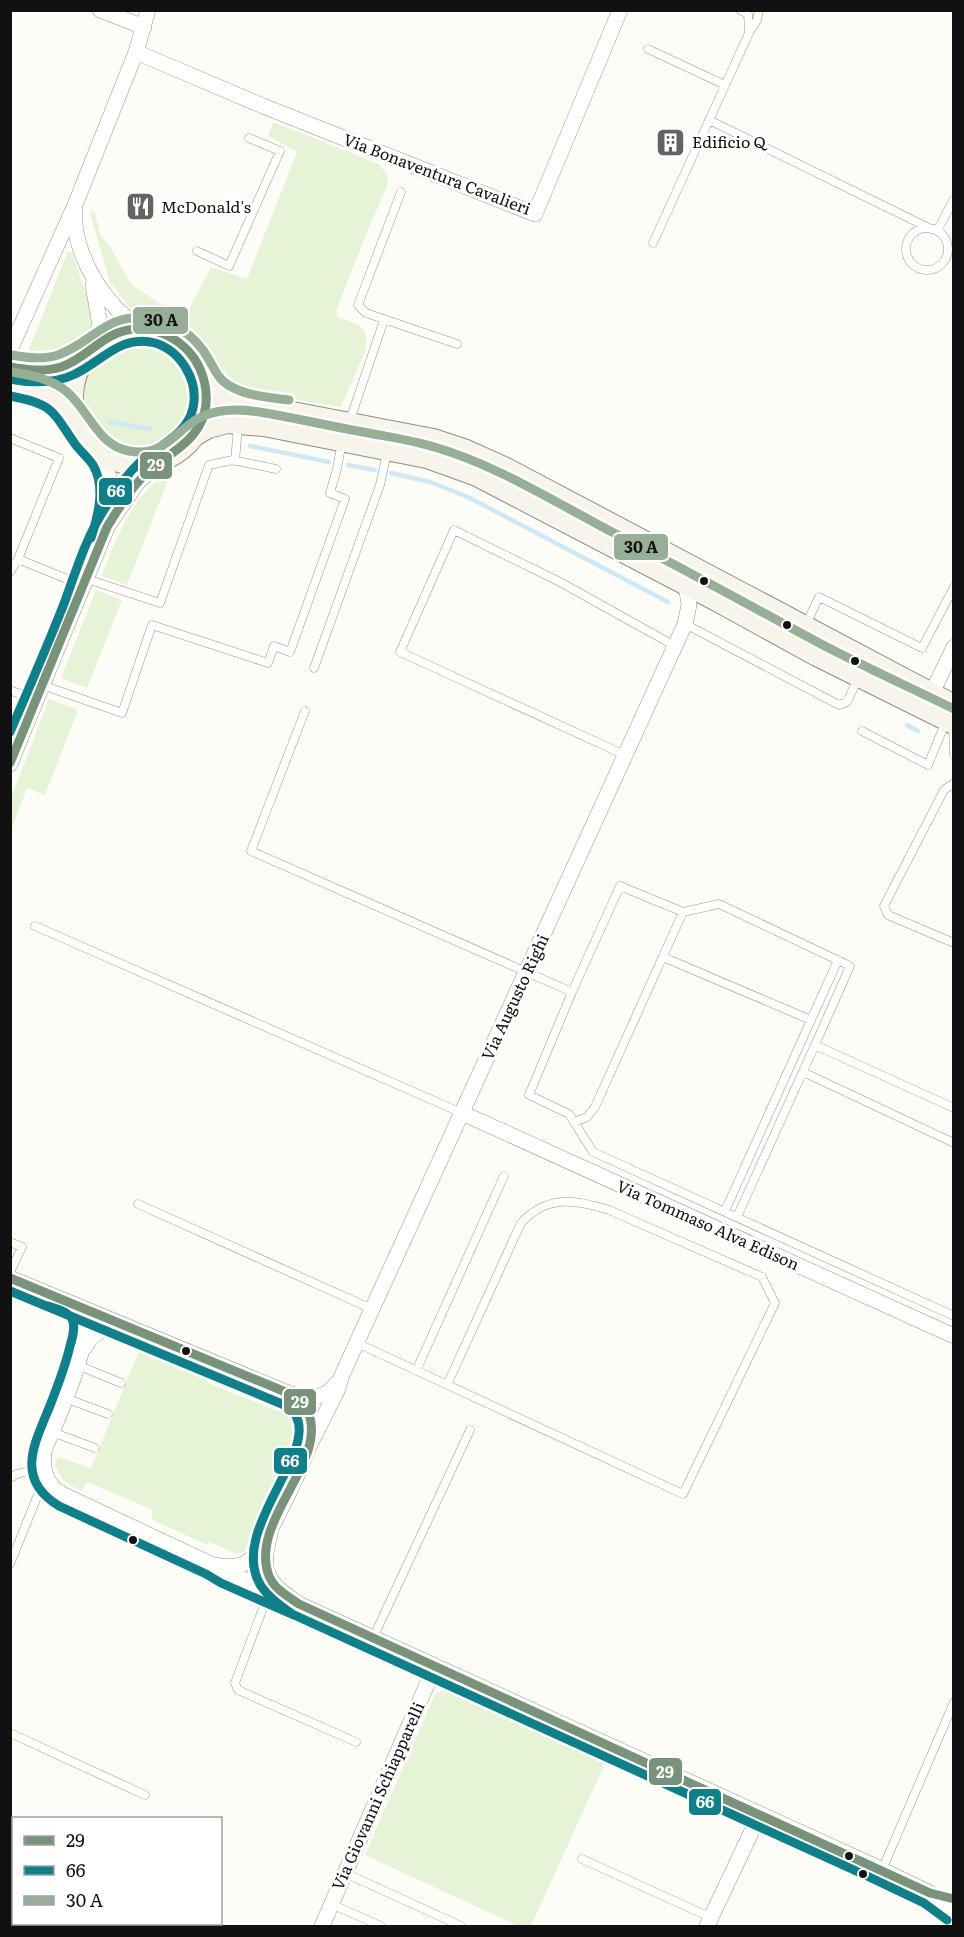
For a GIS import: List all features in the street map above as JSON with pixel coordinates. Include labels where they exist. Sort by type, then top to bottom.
[{"type":"main road","points":[[10,367],[38,371],[68,364],[103,339],[117,333],[149,330],[166,335],[179,342],[193,357],[206,380],[217,392],[387,453],[427,457],[477,475],[859,676],[952,718]]},
{"type":"main road","points":[[77,423],[72,404],[73,384],[79,365],[91,349]]},
{"type":"main road","points":[[10,384],[29,387],[48,394],[65,406],[85,437],[107,456],[124,462],[143,464],[164,459],[182,448],[194,435],[203,418],[206,402],[201,370]]},
{"type":"main road","points":[[194,435],[220,423],[238,422],[344,438],[433,440],[466,451],[506,469],[931,695],[952,718]]},
{"type":"street","points":[[100,10],[144,27]]},
{"type":"street","points":[[10,350],[75,205],[136,52],[148,10]]},
{"type":"street","name":"Via Bonaventura Cavalieri","points":[[136,52],[263,106],[536,214],[620,10]]},
{"type":"street","points":[[75,205],[75,230],[89,268],[101,291],[117,311],[133,323],[149,330]]},
{"type":"street","points":[[89,268],[100,318],[97,336],[91,349]]},
{"type":"street","points":[[10,764],[107,528],[111,505],[109,476],[104,461],[95,448]]},
{"type":"street","points":[[107,528],[138,482],[164,459]]},
{"type":"street","name":"Via Augusto Righi","points":[[288,1393],[311,1398],[323,1395],[335,1386],[342,1375],[686,621],[689,598],[686,584]]},
{"type":"street","points":[[686,621],[700,606],[717,600]]},
{"type":"street","points":[[931,695],[954,647]]},
{"type":"street","name":"Via Tommaso Alva Edison","points":[[462,1113],[950,1335]]},
{"type":"street","points":[[10,1278],[288,1393],[303,1405],[309,1415],[311,1429],[308,1450]]},
{"type":"street","points":[[79,1306],[86,1320],[83,1351]]},
{"type":"street","points":[[130,1328],[115,1327],[101,1330],[88,1341],[83,1351],[44,1451],[43,1467],[52,1487],[64,1495],[216,1565],[268,1592],[299,1604],[882,1870],[930,1893],[954,1910]]},
{"type":"street","name":"Via Augusto Righi","points":[[271,1530],[337,1391],[342,1375]]},
{"type":"street","points":[[271,1530],[265,1555],[269,1577],[274,1586],[299,1604]]},
{"type":"street","points":[[216,1565],[233,1567],[248,1562],[259,1550],[271,1530]]},
{"type":"street","name":"Via Giovanni Schiapparelli","points":[[322,1926],[435,1666]]},
{"type":"street","points":[[710,1922],[760,1814]]},
{"type":"street","points":[[930,1893],[954,1899]]},
{"type":"lane","points":[[740,10],[748,14],[749,33]]},
{"type":"lane","points":[[653,243],[749,33],[757,21],[759,10]]},
{"type":"lane","points":[[648,49],[725,85]]},
{"type":"lane","points":[[709,120],[934,230],[946,242],[947,256],[932,270],[918,268],[908,258],[906,245],[913,234],[924,229],[934,230]]},
{"type":"lane","points":[[197,251],[229,266],[280,151],[249,138]]},
{"type":"lane","points":[[401,192],[358,305],[366,314],[457,344]]},
{"type":"lane","points":[[934,230],[954,199]]},
{"type":"lane","points":[[42,685],[122,713],[152,625],[268,663],[274,646],[290,652],[345,499],[330,493],[344,438],[384,320]]},
{"type":"lane","points":[[235,461],[238,422]]},
{"type":"lane","points":[[10,438],[59,458],[18,560],[10,572]]},
{"type":"lane","points":[[314,668],[382,478],[387,453]]},
{"type":"lane","points":[[18,560],[85,583],[160,603],[209,465],[227,460],[276,469]]},
{"type":"lane","points":[[625,755],[400,652],[454,530],[560,582],[675,646]]},
{"type":"lane","points":[[804,627],[819,597],[922,648],[954,587]]},
{"type":"lane","points":[[686,621],[839,705],[847,702],[859,676]]},
{"type":"lane","points":[[10,690],[36,701]]},
{"type":"lane","points":[[305,711],[251,851],[572,992]]},
{"type":"lane","points":[[862,732],[928,765],[952,718]]},
{"type":"lane","points":[[952,718],[954,754]]},
{"type":"lane","points":[[954,783],[944,790],[884,906],[888,915],[954,943]]},
{"type":"lane","points":[[737,1217],[850,966],[719,904],[683,912],[620,886],[529,1095],[569,1114],[593,1152],[954,1317],[950,1335]]},
{"type":"lane","points":[[575,1122],[587,1117],[595,1107],[683,912]]},
{"type":"lane","points":[[35,926],[462,1113]]},
{"type":"lane","points":[[663,957],[811,1020]]},
{"type":"lane","points":[[725,1211],[838,960]]},
{"type":"lane","points":[[815,1045],[954,1108]]},
{"type":"lane","points":[[802,1072],[954,1143]]},
{"type":"lane","points":[[416,1371],[504,1176]]},
{"type":"lane","points":[[357,1343],[416,1371],[683,1494],[775,1303],[762,1277],[609,1210],[591,1205],[557,1201],[542,1206],[520,1223],[447,1385]]},
{"type":"lane","points":[[138,1204],[372,1309]]},
{"type":"lane","points":[[10,1242],[22,1247],[10,1272]]},
{"type":"lane","points":[[77,1365],[121,1383]]},
{"type":"lane","points":[[64,1398],[108,1414]]},
{"type":"lane","points":[[373,1638],[470,1430]]},
{"type":"lane","points":[[52,1432],[95,1448]]},
{"type":"lane","points":[[10,1478],[43,1467]]},
{"type":"lane","points":[[10,1563],[37,1497],[52,1487]]},
{"type":"lane","points":[[268,1592],[235,1683],[238,1690],[356,1742]]},
{"type":"lane","points":[[882,1870],[954,1702]]},
{"type":"lane","points":[[10,1733],[145,1795]]},
{"type":"lane","points":[[582,1859],[710,1922]]},
{"type":"lane","points":[[345,1874],[461,1926]]},
{"type":"lane","points":[[331,1905],[381,1926]]},
{"type":"green space","points":[[273,122],[379,164],[387,175],[388,184],[336,311],[338,317],[362,327],[366,336],[365,352],[341,407],[268,395],[240,387],[217,365],[191,331],[172,320],[140,313],[129,307],[110,282],[91,217],[91,209],[95,213],[100,235],[110,247],[132,285],[159,303],[188,311],[211,267],[247,279],[297,152],[268,136]]},
{"type":"green space","points":[[68,251],[72,253],[93,314],[92,333],[75,355],[24,362]]},
{"type":"green space","points":[[139,340],[160,344],[179,356],[191,375],[195,396],[191,417],[179,436],[160,448],[139,452],[118,448],[99,436],[87,417],[83,396],[87,375],[99,356],[118,344]]},
{"type":"green space","points":[[172,470],[127,585],[102,576],[120,531],[137,503],[147,490]]},
{"type":"green space","points":[[96,590],[122,600],[87,688],[61,678]]},
{"type":"green space","points":[[49,699],[78,710],[45,795],[27,788],[11,831],[11,798]]},
{"type":"green space","points":[[141,1346],[201,1370],[210,1384],[278,1411],[282,1404],[296,1412],[300,1419],[302,1427],[244,1552],[237,1554],[209,1542],[207,1545],[153,1520],[151,1509],[87,1482],[82,1491],[68,1484],[59,1474],[55,1464],[57,1457],[91,1468]]},
{"type":"green space","points":[[450,1688],[607,1759],[531,1926],[518,1926],[365,1855],[435,1694]]},
{"type":"waterway","points":[[110,422],[150,429]]},
{"type":"waterway","points":[[250,446],[329,462]]},
{"type":"waterway","points":[[348,465],[375,470]]},
{"type":"waterway","points":[[391,473],[430,482],[468,497],[668,602]]},
{"type":"waterway","points":[[907,725],[918,731]]},
{"type":"transit line","points":[[12,355],[35,358],[52,357],[81,343],[110,324],[121,320],[149,318],[168,323],[184,331],[203,350],[218,376],[230,386],[254,395],[289,400]]},
{"type":"transit line","name":"29","points":[[10,367],[36,370],[61,367],[111,336],[124,331],[150,330],[162,333],[184,347],[200,369],[206,390],[206,405],[202,419],[194,433],[182,446],[136,484],[107,527],[10,763]]},
{"type":"transit line","name":"66","points":[[10,379],[42,382],[58,380],[83,370],[121,346],[143,341],[164,347],[180,360],[190,378],[194,398],[193,408],[185,425],[135,467],[100,516],[83,552],[52,634],[10,732]]},
{"type":"transit line","points":[[12,372],[40,378],[66,391],[109,442],[129,451],[152,450],[170,441],[203,416],[233,410],[265,413],[400,439],[455,454],[523,484],[821,644],[954,709]]},
{"type":"transit line","name":"66","points":[[10,396],[44,406],[56,416],[77,447],[93,465],[99,483],[100,502],[91,538]]},
{"type":"transit line","name":"29","points":[[10,1278],[288,1393],[304,1406],[308,1412],[311,1431],[308,1451],[269,1534],[266,1555],[271,1581],[299,1604],[930,1893],[954,1899]]},
{"type":"transit line","name":"66","points":[[10,1291],[282,1404],[293,1412],[299,1432],[295,1451],[263,1519],[255,1542],[254,1565],[264,1590],[292,1614],[865,1875],[924,1903],[947,1920]]},
{"type":"transit line","name":"66","points":[[39,1303],[66,1313],[72,1319],[74,1326],[63,1370],[34,1448],[33,1473],[45,1496],[59,1506],[296,1616]]},
{"type":"place","name":"Edificio Q","points":[[671,142]]},
{"type":"place","name":"McDonald's","points":[[140,207]]}]
